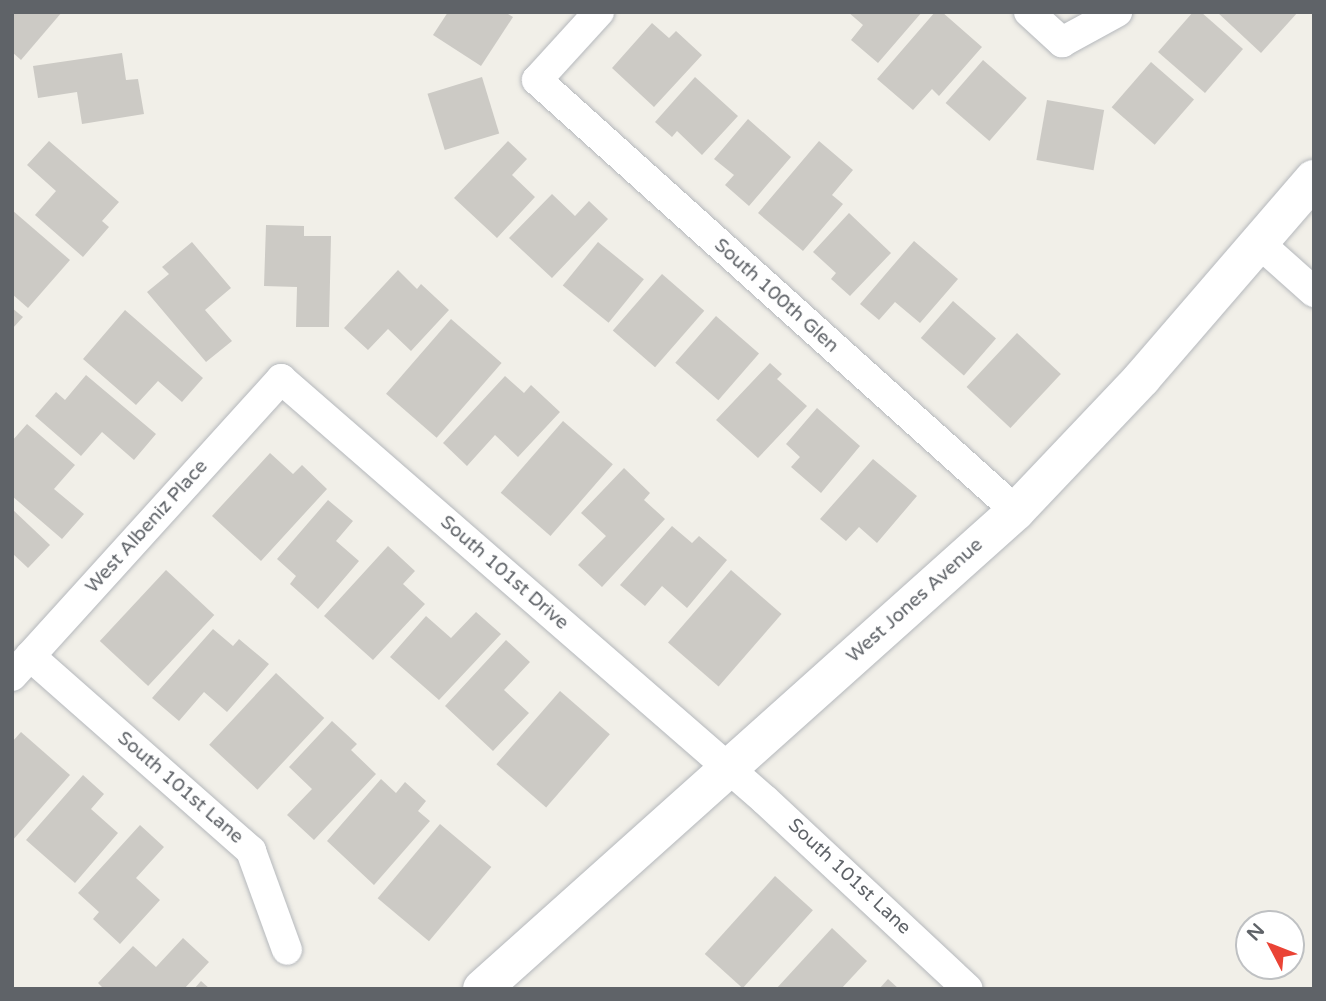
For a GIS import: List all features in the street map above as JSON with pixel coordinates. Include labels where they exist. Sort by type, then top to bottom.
[{"type":"street","name":"South 100th Glen","points":[[598,12],[537,80],[1016,511]]},
{"type":"street","points":[[1028,12],[1062,42],[1117,12]]},
{"type":"street","name":"West Jones Avenue","points":[[482,989],[1016,511],[1142,378],[1314,179]]},
{"type":"street","points":[[1259,243],[1314,292]]},
{"type":"street","name":"West Albeniz Place","points":[[21,666],[281,379]]},
{"type":"street","name":"South 101st Drive","points":[[281,379],[727,767]]},
{"type":"street","name":"South 101st Lane","points":[[21,666],[251,851],[287,950]]},
{"type":"street","name":"South 101st Lane","points":[[727,767],[968,989]]},
{"type":"building","points":[[12,12],[62,12],[21,60],[12,52]]},
{"type":"building","points":[[448,12],[505,12],[513,17],[481,66],[433,35]]},
{"type":"building","points":[[848,12],[922,12],[878,63],[851,40],[863,25]]},
{"type":"building","points":[[935,12],[942,12],[982,47],[939,96],[932,89],[913,110],[877,79]]},
{"type":"building","points":[[1193,12],[1201,12],[1243,49],[1205,93],[1158,52]]},
{"type":"building","points":[[1217,12],[1298,12],[1261,53]]},
{"type":"building","points":[[652,23],[669,38],[676,31],[702,55],[654,107],[612,68]]},
{"type":"building","points":[[122,53],[126,80],[138,79],[144,114],[82,124],[77,92],[38,98],[33,66]]},
{"type":"building","points":[[983,60],[1027,98],[989,141],[946,103]]},
{"type":"building","points":[[1151,62],[1194,99],[1155,145],[1112,107]]},
{"type":"building","points":[[482,77],[499,133],[445,150],[427,94]]},
{"type":"building","points":[[695,77],[738,116],[702,155],[677,131],[672,137],[655,122]]},
{"type":"building","points":[[1047,100],[1104,110],[1094,170],[1036,160]]},
{"type":"building","points":[[748,119],[791,157],[749,206],[725,185],[734,175],[714,159]]},
{"type":"building","points":[[49,141],[119,202],[102,221],[109,227],[83,257],[35,215],[56,191],[27,165]]},
{"type":"building","points":[[508,141],[527,159],[512,175],[535,197],[497,238],[454,198]]},
{"type":"building","points":[[819,141],[853,170],[832,195],[843,204],[803,251],[758,213]]},
{"type":"building","points":[[552,194],[575,216],[589,201],[608,219],[552,278],[509,238]]},
{"type":"building","points":[[12,210],[70,260],[28,308],[12,294]]},
{"type":"building","points":[[849,213],[891,253],[850,296],[831,279],[836,273],[813,252]]},
{"type":"building","points":[[266,225],[304,226],[304,236],[331,236],[329,327],[296,327],[297,287],[264,286]]},
{"type":"building","points":[[914,241],[958,279],[920,323],[895,302],[879,320],[860,304]]},
{"type":"building","points":[[192,242],[231,288],[205,310],[232,341],[206,362],[147,292],[169,274],[162,267]]},
{"type":"building","points":[[598,242],[644,279],[609,323],[563,286]]},
{"type":"building","points":[[398,270],[417,289],[421,284],[449,310],[411,351],[388,329],[368,350],[344,328]]},
{"type":"building","points":[[662,274],[704,311],[655,367],[613,331]]},
{"type":"building","points":[[953,301],[996,338],[964,375],[921,338]]},
{"type":"building","points":[[12,308],[23,317],[12,329]]},
{"type":"building","points":[[125,310],[203,378],[182,402],[158,381],[136,405],[83,359]]},
{"type":"building","points":[[716,316],[759,353],[718,400],[675,363]]},
{"type":"building","points":[[451,319],[502,363],[437,438],[386,394]]},
{"type":"building","points":[[1017,333],[1061,374],[1010,428],[967,387]]},
{"type":"building","points":[[770,363],[782,374],[777,379],[807,406],[758,458],[716,420]]},
{"type":"building","points":[[86,375],[156,434],[134,460],[102,432],[81,456],[35,416],[56,392],[65,400]]},
{"type":"building","points":[[505,376],[524,393],[531,385],[560,412],[518,457],[495,435],[467,466],[443,443]]},
{"type":"building","points":[[817,408],[860,446],[821,493],[791,467],[800,457],[786,444]]},
{"type":"building","points":[[563,421],[613,464],[550,536],[501,493]]},
{"type":"building","points":[[27,424],[75,465],[54,489],[84,514],[62,539],[12,496],[12,441]]},
{"type":"building","points":[[270,453],[293,474],[302,465],[327,489],[261,561],[212,516]]},
{"type":"building","points":[[873,459],[917,496],[877,543],[859,527],[846,541],[820,519]]},
{"type":"building","points":[[624,468],[650,493],[644,500],[665,519],[602,587],[578,565],[606,536],[581,513]]},
{"type":"building","points":[[328,500],[353,521],[336,541],[359,561],[318,609],[290,584],[296,576],[277,559]]},
{"type":"building","points":[[12,509],[50,545],[28,568],[12,553]]},
{"type":"building","points":[[672,526],[692,543],[699,536],[727,560],[687,608],[662,586],[645,606],[620,585]]},
{"type":"building","points":[[388,546],[415,571],[403,584],[425,604],[373,660],[324,616]]},
{"type":"building","points":[[166,570],[214,615],[148,686],[100,641]]},
{"type":"building","points":[[731,570],[782,614],[719,686],[668,642]]},
{"type":"building","points":[[476,612],[501,634],[439,700],[390,657],[426,616],[451,638]]},
{"type":"building","points":[[213,629],[233,646],[239,639],[269,664],[227,712],[204,692],[179,721],[152,698]]},
{"type":"building","points":[[506,640],[530,662],[504,690],[529,713],[493,751],[445,706]]},
{"type":"building","points":[[276,673],[324,718],[257,790],[209,745]]},
{"type":"building","points":[[560,691],[610,734],[546,808],[496,764]]},
{"type":"building","points":[[332,721],[357,744],[351,750],[376,774],[314,840],[287,815],[312,789],[289,767]]},
{"type":"building","points":[[21,732],[70,775],[12,841],[12,742]]},
{"type":"building","points":[[83,775],[104,794],[91,809],[118,833],[75,883],[26,840]]},
{"type":"building","points":[[381,779],[396,793],[405,782],[426,801],[418,811],[430,821],[374,885],[327,841]]},
{"type":"building","points":[[440,824],[491,867],[429,941],[378,898]]},
{"type":"building","points":[[140,825],[164,847],[136,878],[160,900],[120,944],[93,919],[99,912],[78,893]]},
{"type":"building","points":[[775,876],[813,910],[743,988],[705,954]]},
{"type":"building","points":[[832,928],[867,961],[841,989],[776,989]]},
{"type":"building","points":[[183,938],[209,962],[184,989],[104,989],[98,983],[133,946],[156,967]]},
{"type":"building","points":[[888,979],[899,989],[879,989]]},
{"type":"building","points":[[201,981],[210,989],[194,989]]}]
